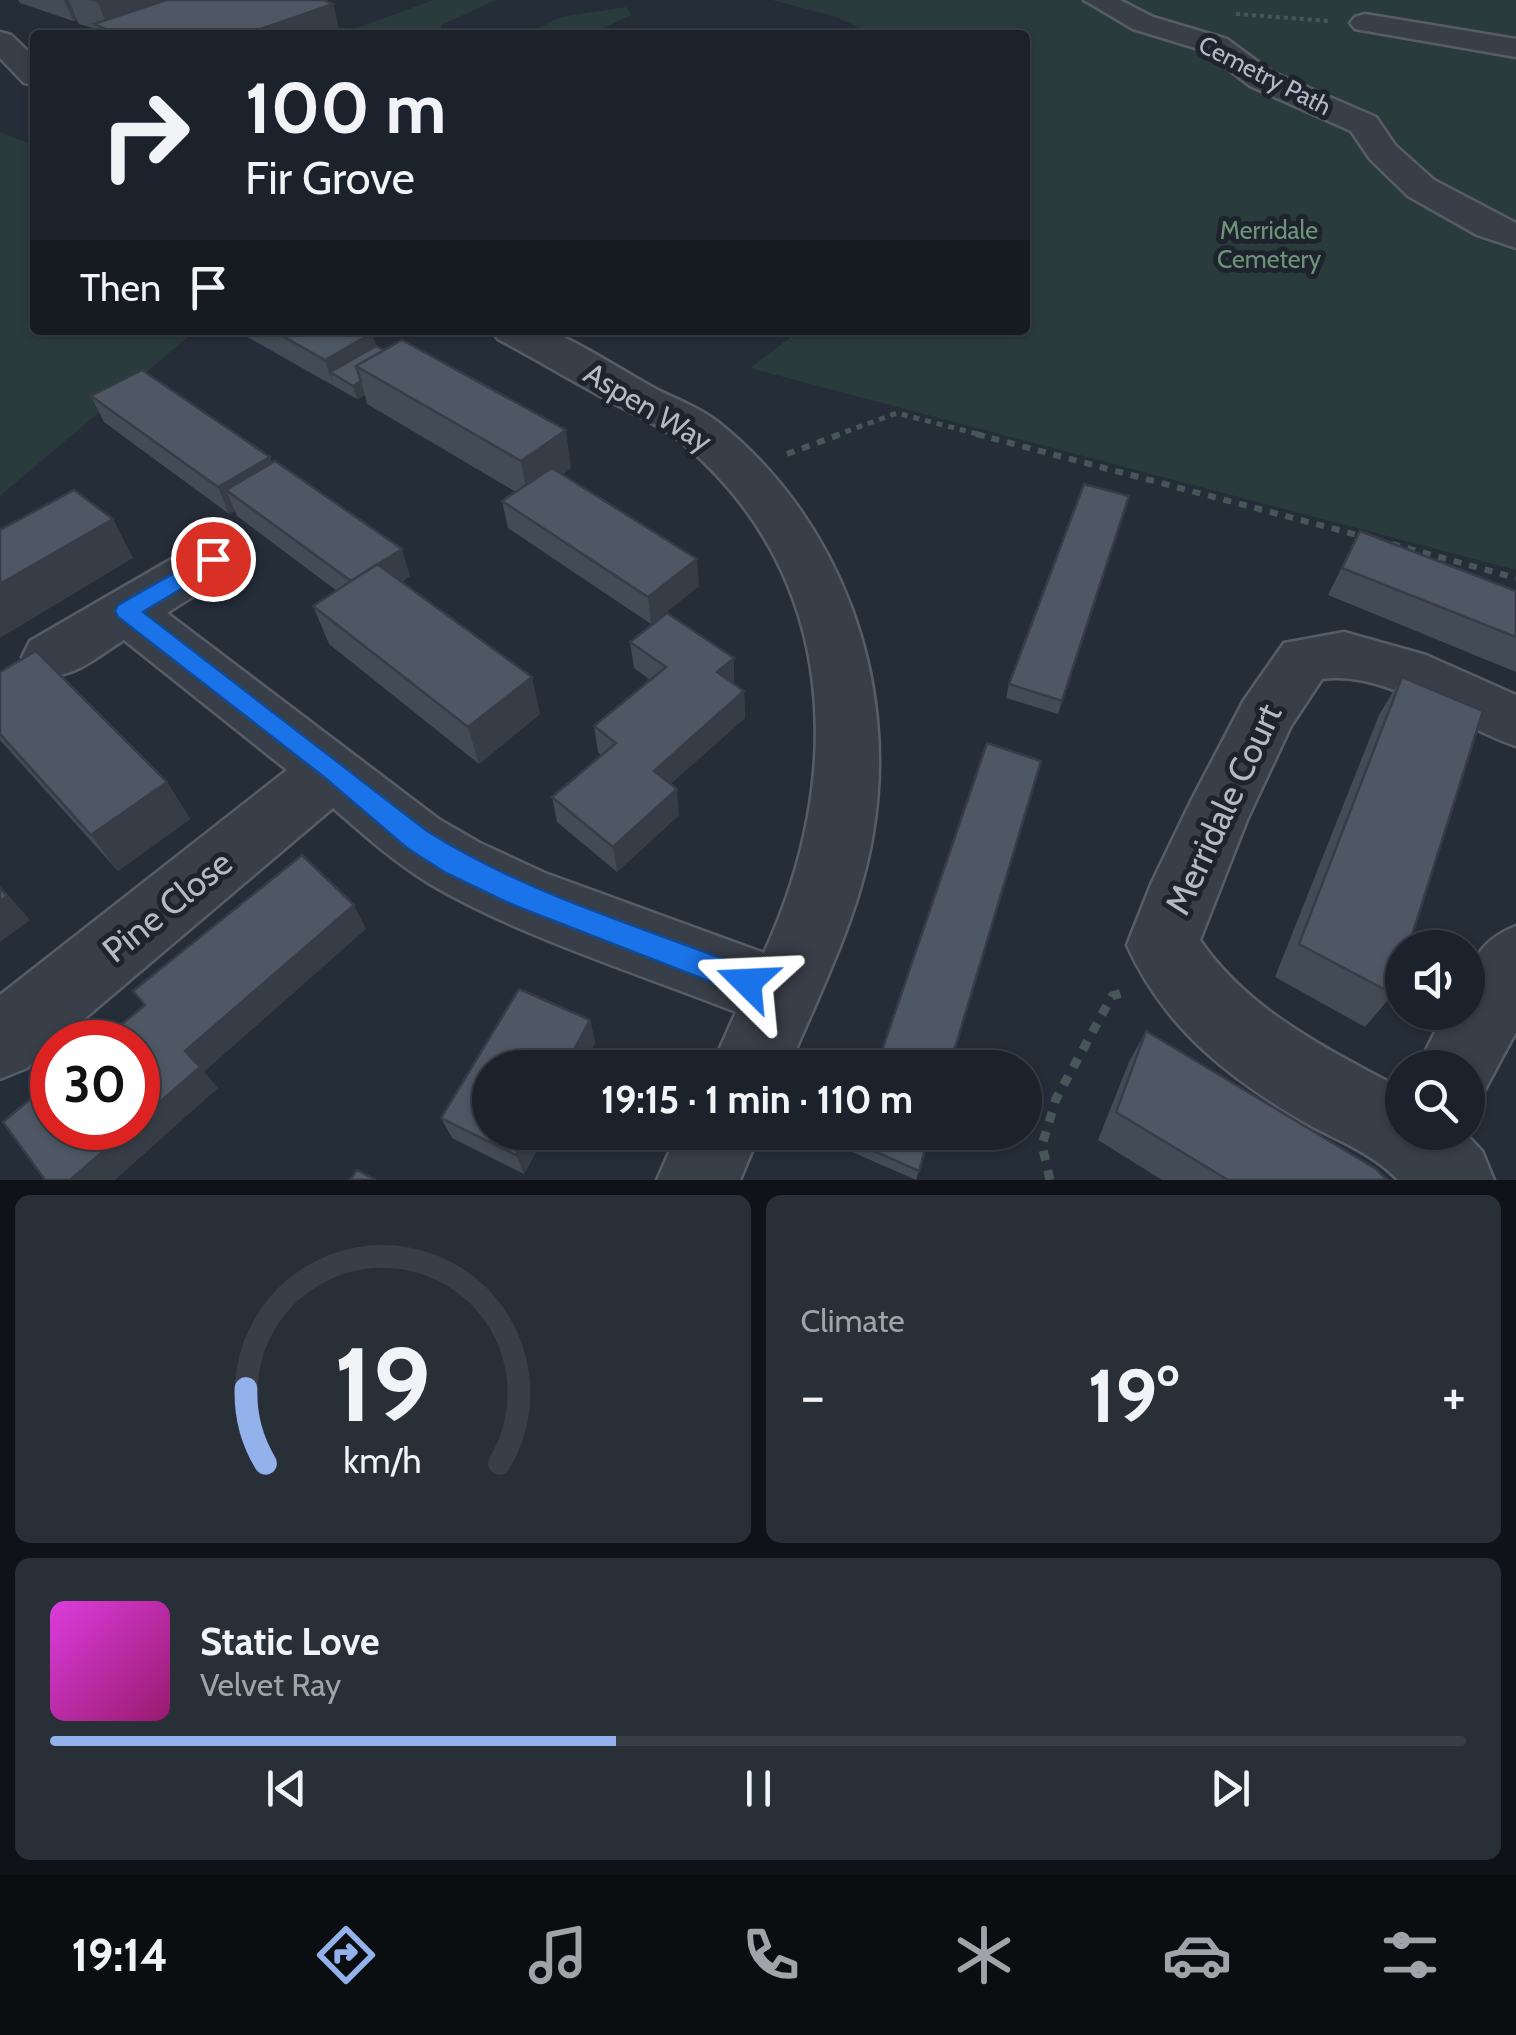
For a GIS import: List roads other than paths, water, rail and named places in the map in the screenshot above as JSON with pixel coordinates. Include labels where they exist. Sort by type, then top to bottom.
[{"type":"street","name":"Cemetry Path","points":[[1098,0],[1143,23],[1216,46],[1261,79],[1364,124],[1382,152],[1421,188],[1491,227],[1516,236]]},
{"type":"street","points":[[1365,23],[1516,48]]},
{"type":"street","points":[[0,41],[21,81]]},
{"type":"street","name":"Aspen Way","points":[[522,335],[696,429],[743,470],[819,585],[839,648],[848,778],[839,837],[782,995],[757,1050]]},
{"type":"street","points":[[50,657],[213,559]]},
{"type":"street","points":[[126,611],[333,770],[417,840],[456,864],[540,902],[782,995]]},
{"type":"street","name":"Merridale Court","points":[[1385,1124],[1253,1047],[1206,1007],[1178,973],[1163,945],[1178,893],[1280,687],[1305,659],[1344,654],[1404,672],[1516,722]]},
{"type":"street","name":"Pine Close","points":[[0,1042],[333,770]]},
{"type":"street","points":[[1465,1050],[1516,960]]},
{"type":"street","points":[[698,1180],[712,1150]]},
{"type":"park label","name":"Merridale Cemetery","points":[[1269,244]]}]
